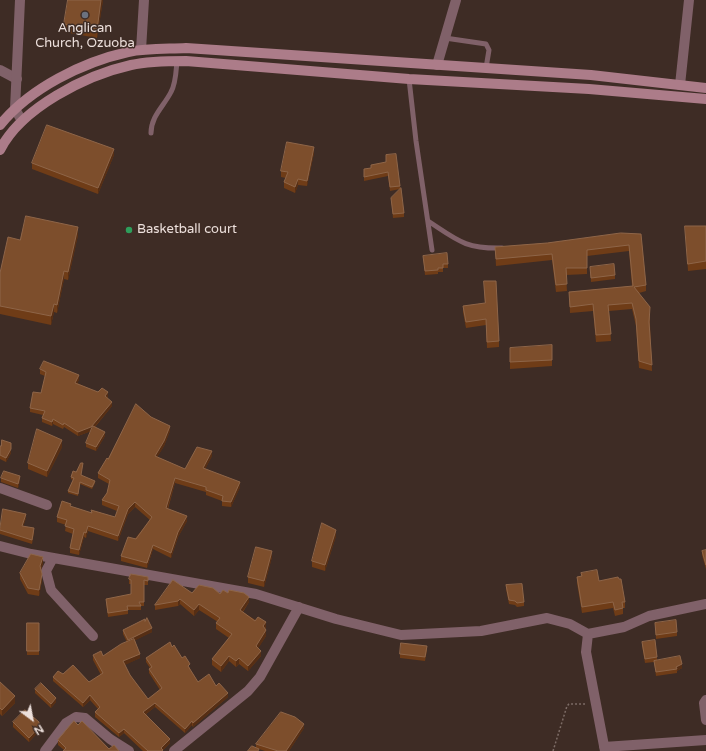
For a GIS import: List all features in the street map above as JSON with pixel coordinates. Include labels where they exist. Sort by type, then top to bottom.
[{"type":"main road","points":[[0,124],[34,94],[66,75],[101,60],[141,50],[186,48],[591,75],[706,88]]},
{"type":"main road","points":[[0,150],[6,139],[22,122],[42,106],[71,87],[106,72],[131,65],[177,61],[409,79],[589,89],[706,99]]},
{"type":"main road","points":[[589,89],[591,75]]},
{"type":"street","points":[[20,0],[15,110],[22,122]]},
{"type":"street","points":[[141,50],[144,0]]},
{"type":"street","points":[[437,65],[456,0]]},
{"type":"street","points":[[680,86],[689,0]]},
{"type":"street","points":[[0,70],[17,79]]},
{"type":"street","points":[[0,488],[47,504]]},
{"type":"street","points":[[0,546],[53,558],[256,594],[336,619],[401,635],[481,631],[547,618],[570,624],[588,634],[624,627],[649,616],[706,604]]},
{"type":"street","points":[[53,558],[46,571],[51,590],[93,636]]},
{"type":"street","points":[[174,751],[248,692],[260,677],[299,607]]},
{"type":"street","points":[[588,634],[586,652],[605,749],[706,740]]},
{"type":"street","points":[[706,700],[704,703],[706,720]]},
{"type":"street","points":[[45,751],[66,723],[76,717],[85,718],[110,739],[129,751]]},
{"type":"lane","points":[[445,38],[486,44],[489,50],[486,69]]},
{"type":"lane","points":[[151,133],[151,127],[155,116],[172,90],[176,76],[177,61]]},
{"type":"lane","points":[[409,79],[416,141],[432,250]]},
{"type":"lane","points":[[428,221],[463,244],[484,248],[507,247]]},
{"type":"path","points":[[552,751],[567,706],[573,704],[596,704]]},
{"type":"building","points":[[68,0],[101,0],[97,30],[64,24]]},
{"type":"building","points":[[47,125],[114,149],[98,188],[32,163]]},
{"type":"building","points":[[287,142],[314,147],[307,181],[298,179],[295,187],[284,182],[288,172],[281,171]]},
{"type":"building","points":[[396,154],[400,186],[390,187],[388,172],[364,177],[364,169],[371,168],[371,165],[386,162],[386,155]]},
{"type":"building","points":[[401,188],[404,213],[393,214],[391,198]]},
{"type":"building","points":[[26,216],[78,227],[68,272],[64,271],[57,305],[54,304],[51,316],[0,306],[0,273],[8,237],[20,240]]},
{"type":"building","points":[[685,226],[706,226],[706,261],[688,264]]},
{"type":"building","points":[[621,233],[641,234],[646,285],[634,287],[650,307],[649,322],[652,365],[639,361],[636,319],[632,303],[608,305],[611,334],[596,335],[593,304],[570,307],[569,292],[633,286],[629,245],[587,250],[587,268],[566,268],[567,284],[556,285],[552,254],[496,259],[495,247],[547,243]]},
{"type":"building","points":[[447,253],[448,264],[443,264],[443,268],[438,268],[438,270],[425,271],[423,256]]},
{"type":"building","points":[[614,264],[615,275],[591,278],[590,267]]},
{"type":"building","points":[[484,281],[496,281],[499,341],[487,342],[486,319],[466,322],[463,306],[485,303]]},
{"type":"building","points":[[552,345],[552,360],[510,362],[510,348]]},
{"type":"building","points":[[44,361],[79,375],[75,383],[98,392],[102,388],[108,392],[105,396],[112,402],[91,427],[78,432],[64,423],[63,425],[53,419],[52,422],[42,418],[45,411],[30,408],[33,392],[41,393],[46,372],[40,369]]},
{"type":"building","points":[[136,404],[151,417],[170,426],[164,441],[155,456],[185,469],[197,447],[212,451],[203,468],[240,482],[231,502],[222,501],[223,496],[206,490],[206,487],[175,478],[166,508],[187,516],[178,532],[171,553],[153,545],[147,563],[121,556],[128,537],[136,539],[152,517],[135,502],[128,509],[118,536],[88,526],[86,533],[84,532],[79,550],[70,548],[74,529],[65,526],[67,520],[57,517],[62,501],[71,504],[70,506],[92,513],[91,510],[115,517],[119,506],[102,500],[107,493],[110,480],[98,473],[107,458],[108,459]]},
{"type":"building","points":[[93,426],[105,432],[96,447],[86,443]]},
{"type":"building","points":[[37,429],[62,440],[47,471],[28,463]]},
{"type":"building","points":[[2,440],[11,443],[11,449],[6,458],[0,455]]},
{"type":"building","points":[[81,463],[83,463],[81,475],[95,481],[92,487],[80,482],[78,494],[68,491],[74,478],[71,477],[73,471],[76,472]]},
{"type":"building","points":[[4,471],[20,476],[18,484],[1,478]]},
{"type":"building","points":[[3,509],[26,514],[22,526],[34,528],[32,540],[0,530]]},
{"type":"building","points":[[322,523],[336,530],[325,565],[312,561]]},
{"type":"building","points":[[256,547],[272,551],[264,581],[248,577]]},
{"type":"building","points":[[706,550],[706,565],[702,551]]},
{"type":"building","points":[[31,554],[43,557],[40,566],[42,574],[39,590],[28,588],[20,573]]},
{"type":"building","points":[[597,570],[599,581],[618,577],[621,579],[625,602],[622,602],[623,608],[615,610],[613,602],[582,607],[577,577],[582,576],[581,573]]},
{"type":"building","points":[[131,574],[148,577],[148,581],[144,580],[144,602],[139,602],[141,606],[127,606],[128,610],[108,613],[106,599],[131,594],[131,580],[129,579]]},
{"type":"building","points":[[173,580],[192,593],[199,585],[213,588],[220,594],[223,590],[228,593],[229,590],[244,593],[249,597],[240,610],[255,621],[258,617],[266,622],[263,626],[266,630],[256,646],[261,651],[248,666],[239,658],[236,661],[229,656],[221,666],[212,659],[232,634],[216,623],[220,618],[199,604],[194,610],[180,599],[178,601],[155,605]]},
{"type":"building","points":[[522,584],[524,602],[517,603],[509,600],[506,585]]},
{"type":"building","points":[[147,618],[152,628],[128,640],[123,630],[145,619],[145,621]]},
{"type":"building","points":[[676,620],[677,632],[656,635],[655,623]]},
{"type":"building","points":[[27,623],[39,623],[39,651],[27,651]]},
{"type":"building","points":[[134,639],[140,654],[123,661],[130,675],[148,699],[162,688],[149,669],[152,667],[146,658],[170,642],[172,647],[174,645],[182,658],[185,656],[190,664],[188,666],[198,682],[209,674],[216,686],[219,683],[228,693],[193,723],[192,721],[185,729],[155,703],[143,712],[170,739],[161,748],[163,750],[162,751],[148,751],[124,729],[119,733],[95,712],[100,707],[90,695],[83,703],[53,677],[58,671],[63,674],[73,665],[89,682],[103,673],[93,655],[101,651],[103,656],[121,644]]},
{"type":"building","points":[[655,640],[657,657],[645,659],[642,642]]},
{"type":"building","points":[[401,643],[427,646],[425,657],[400,654]]},
{"type":"building","points":[[680,656],[682,664],[676,667],[677,669],[656,672],[654,661]]},
{"type":"building","points":[[0,682],[15,696],[2,710],[0,708]]},
{"type":"building","points":[[41,683],[56,698],[51,704],[35,689]]},
{"type":"building","points":[[25,710],[39,722],[39,727],[29,738],[13,722]]},
{"type":"building","points":[[281,712],[295,717],[304,724],[286,751],[278,751],[256,744]]},
{"type":"building","points":[[74,721],[78,725],[82,721],[109,749],[114,745],[119,751],[63,751],[66,748],[58,740]]},
{"type":"building","points":[[252,746],[259,749],[258,751],[248,751]]},
{"type":"place","name":"Anglican Church, Ozuoba","points":[[85,15]]},
{"type":"place","name":"Basketball court","points":[[129,230]]}]
